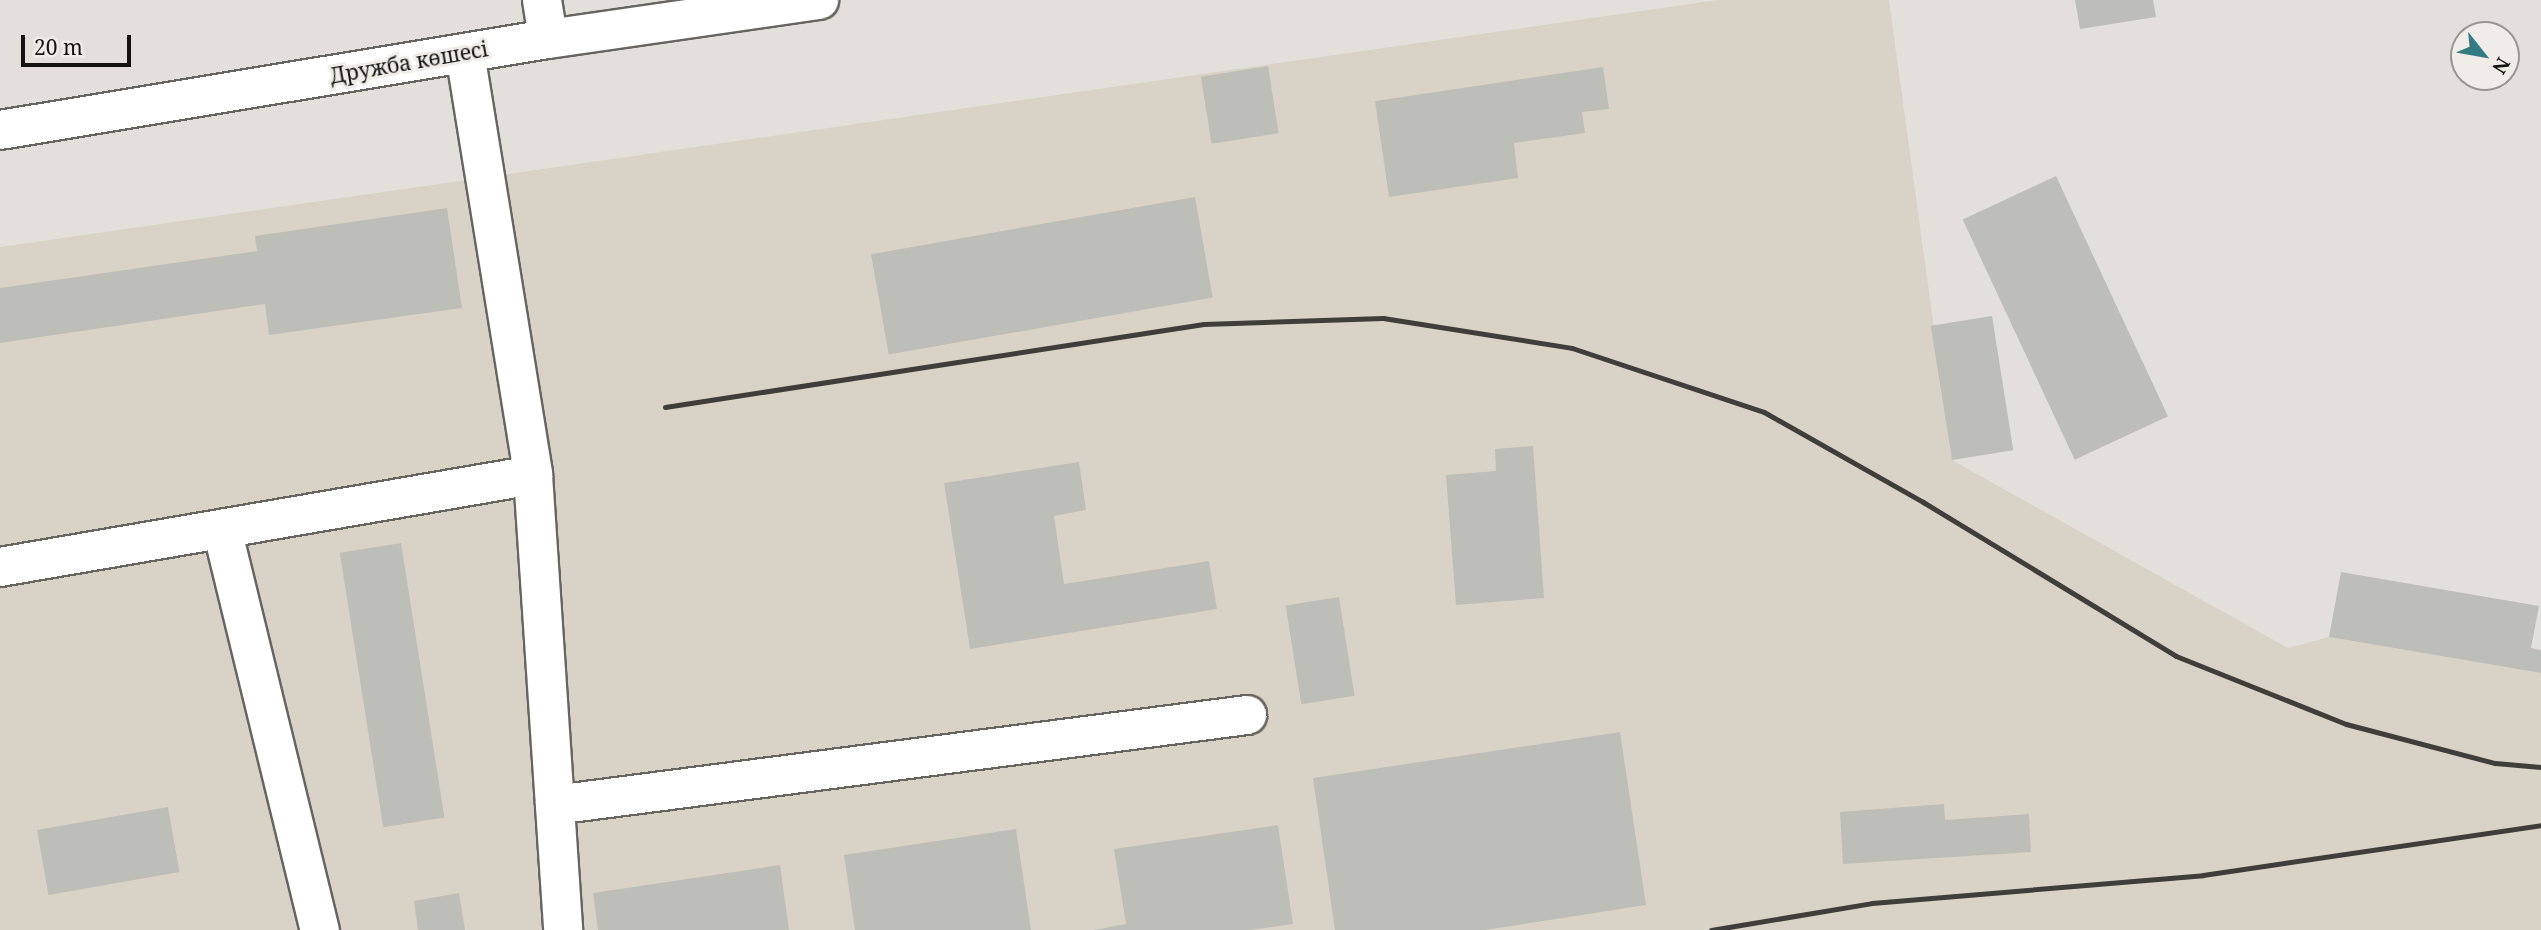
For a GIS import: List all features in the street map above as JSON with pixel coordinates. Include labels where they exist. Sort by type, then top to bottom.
[{"type":"street","points":[[542,0],[548,39]]},
{"type":"street","name":"Дружба көшесі","points":[[0,130],[548,39],[819,0]]},
{"type":"street","points":[[465,53],[534,475],[562,930]]},
{"type":"street","points":[[0,567],[534,475]]},
{"type":"street","points":[[222,529],[320,930]]},
{"type":"street","points":[[555,805],[1247,715]]},
{"type":"shaded area","points":[[1717,0],[1889,0],[1952,460],[2288,648],[2329,637],[2541,673],[2541,930],[0,930],[0,247]]},
{"type":"building","points":[[2075,0],[2153,0],[2156,17],[2080,29]]},
{"type":"building","points":[[1268,66],[1279,133],[1211,144],[1201,77]]},
{"type":"building","points":[[1603,67],[1609,109],[1582,112],[1585,133],[1514,143],[1518,178],[1389,197],[1375,101]]},
{"type":"building","points":[[2056,176],[2168,416],[2075,460],[1963,220]]},
{"type":"building","points":[[1195,197],[1213,297],[889,355],[871,254]]},
{"type":"building","points":[[447,208],[462,308],[269,335],[265,304],[0,343],[0,288],[257,251],[255,236]]},
{"type":"building","points":[[1992,316],[2013,450],[1952,460],[1931,326]]},
{"type":"building","points":[[1533,446],[1544,598],[1456,605],[1446,475],[1496,471],[1495,449]]},
{"type":"building","points":[[1079,462],[1086,510],[1054,516],[1064,584],[1209,561],[1217,609],[970,649],[944,483]]},
{"type":"building","points":[[401,543],[444,818],[383,827],[340,553]]},
{"type":"building","points":[[2341,572],[2539,606],[2531,648],[2541,650],[2541,673],[2329,637]]},
{"type":"building","points":[[1339,597],[1355,696],[1301,704],[1286,605]]},
{"type":"building","points":[[1620,732],[1646,905],[1485,930],[1335,930],[1313,778]]},
{"type":"building","points":[[1944,804],[1945,820],[2029,814],[2031,852],[1843,864],[1840,812]]},
{"type":"building","points":[[168,807],[179,872],[48,895],[37,830]]},
{"type":"building","points":[[1278,825],[1293,924],[1250,930],[1094,930],[1126,924],[1114,849]]},
{"type":"building","points":[[1016,829],[1031,930],[855,930],[844,855]]},
{"type":"building","points":[[780,865],[789,930],[598,930],[593,893]]},
{"type":"building","points":[[459,893],[465,930],[418,930],[414,901]]},
{"type":"railway","points":[[665,407],[1204,324],[1383,318],[1572,348],[1764,412],[1923,502],[2176,656],[2346,724],[2495,763],[2541,767]]},
{"type":"railway","points":[[1711,930],[1872,903],[2203,875],[2541,825]]}]
